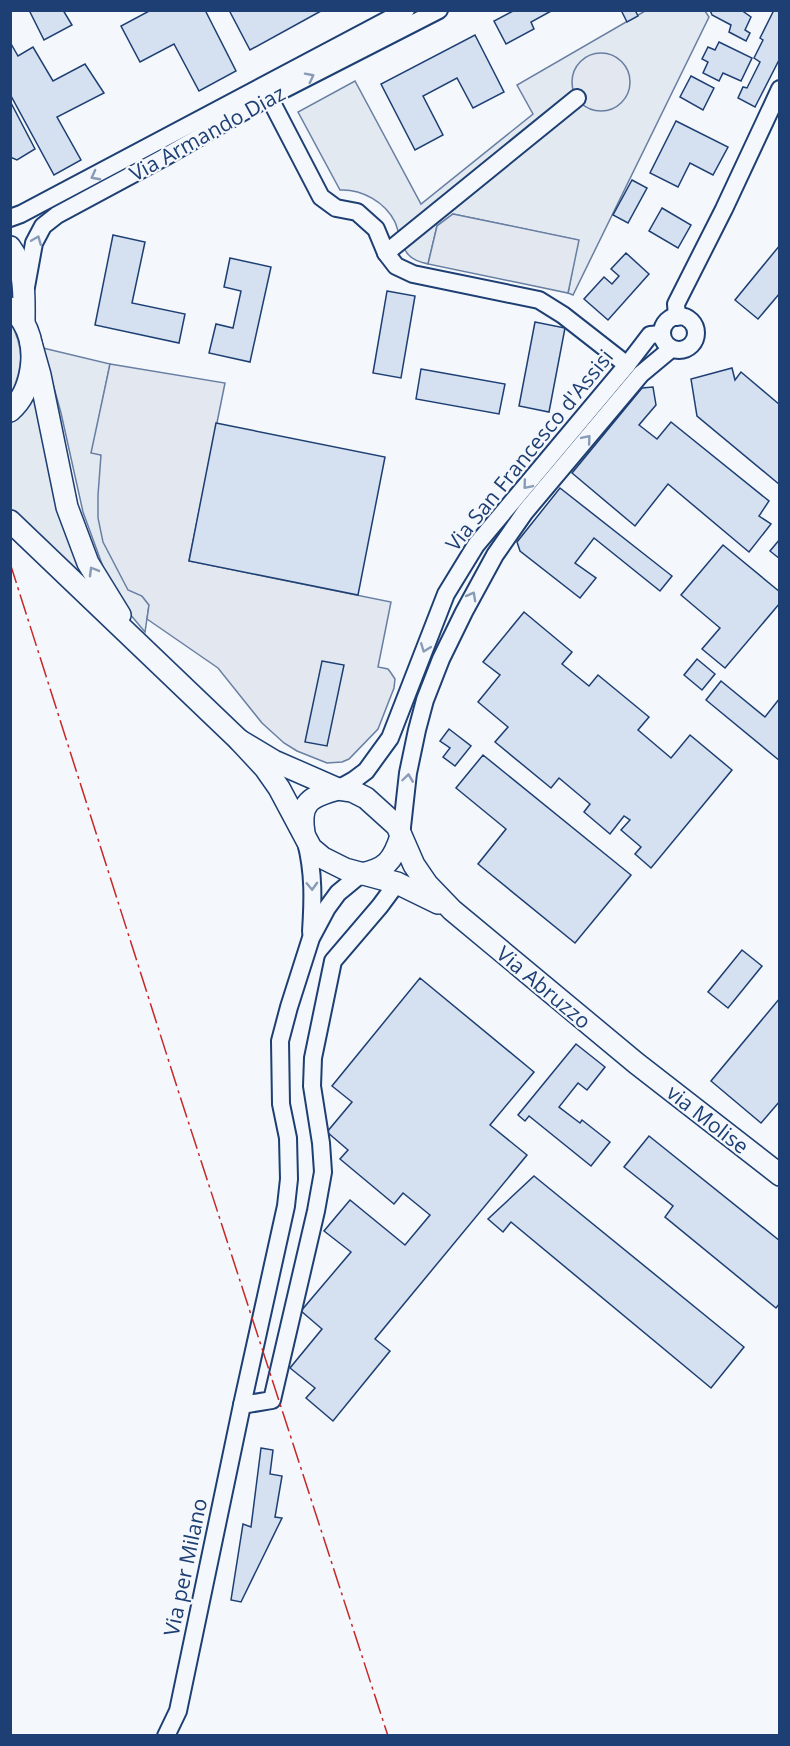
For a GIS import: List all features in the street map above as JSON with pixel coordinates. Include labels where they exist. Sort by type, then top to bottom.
[{"type":"main road","points":[[10,247],[17,255],[22,274],[19,309],[40,375],[67,507],[88,563],[134,639]]},
{"type":"main road","points":[[10,411],[17,405],[26,388],[32,367],[31,343]]},
{"type":"main road","points":[[10,521],[239,740],[265,768],[279,788],[311,848],[323,858],[361,874],[375,871],[389,862],[397,849],[400,837],[397,826],[366,798],[352,791],[338,789],[274,761],[239,740]]},
{"type":"main road","points":[[304,835],[302,821],[306,806],[314,797],[338,789]]},
{"type":"main road","name":"Via Abruzzo","points":[[400,837],[414,865],[427,884],[452,910],[636,1063]]},
{"type":"main road","name":"Via Abruzzo","points":[[361,874],[397,883],[452,910]]},
{"type":"main road","name":"via Molise","points":[[636,1063],[780,1175]]},
{"type":"street","name":"Via Armando Diaz","points":[[10,218],[406,10]]},
{"type":"street","name":"Via Armando Diaz","points":[[19,309],[34,243],[43,226],[57,214],[163,158],[269,97],[439,10]]},
{"type":"street","points":[[677,316],[676,304],[724,209],[780,89]]},
{"type":"street","points":[[269,97],[321,197],[336,208],[357,212],[376,229],[386,253],[396,266],[413,274],[539,300],[563,315],[627,365]]},
{"type":"street","points":[[386,253],[578,99]]},
{"type":"street","points":[[677,316],[692,322],[695,328],[695,339],[687,348],[676,350],[671,349],[664,341],[662,334],[667,321],[677,316]]},
{"type":"street","name":"Via San Francesco d'Assisi","points":[[338,789],[366,771],[390,738],[446,594],[476,545],[650,335],[662,334]]},
{"type":"street","name":"Via San Francesco d'Assisi","points":[[400,837],[408,773],[425,700],[441,659],[495,555],[525,512],[641,374],[671,349]]},
{"type":"street","points":[[304,835],[312,864],[313,904],[310,938]]},
{"type":"street","points":[[361,874],[338,893],[310,938],[288,1007],[280,1041],[281,1104],[288,1138],[289,1179],[286,1206],[242,1405],[272,1400],[316,1211],[323,1172],[312,1086],[313,1058],[333,961],[397,883]]},
{"type":"street","name":"Via per Milano","points":[[166,1736],[178,1711],[242,1405]]},
{"type":"shaded area","points":[[645,11],[705,11],[709,17],[573,295],[568,293],[578,240],[453,214],[437,226],[428,264],[411,257],[403,246],[395,222],[385,208],[364,194],[340,190],[298,112],[355,81],[421,204],[533,114],[517,85]]},
{"type":"shaded area","points":[[601,53],[612,55],[625,66],[630,82],[628,93],[617,106],[601,111],[590,109],[577,98],[572,82],[574,71],[585,58]]},
{"type":"shaded area","points":[[453,214],[579,240],[568,293],[428,264],[437,226]]},
{"type":"shaded area","points":[[10,322],[15,331],[21,358],[11,394]]},
{"type":"shaded area","points":[[43,348],[110,364],[92,452],[101,455],[142,596],[149,605],[145,632],[110,586],[83,512],[61,413]]},
{"type":"shaded area","points":[[110,364],[225,383],[189,561],[391,602],[378,667],[388,669],[395,679],[394,688],[378,729],[349,759],[327,763],[284,743],[262,723],[218,668],[147,619],[149,605],[142,596],[128,590],[103,542],[98,518],[101,455],[91,453]]},
{"type":"shaded area","points":[[34,391],[93,589],[11,513],[10,424],[17,418]]},
{"type":"building","points":[[29,10],[63,10],[72,25],[44,40]]},
{"type":"building","points":[[151,10],[205,10],[236,71],[199,91],[174,44],[140,62],[121,26]]},
{"type":"building","points":[[229,10],[321,10],[321,11],[250,50]]},
{"type":"building","points":[[515,10],[553,10],[531,22],[534,29],[506,44],[494,21]]},
{"type":"building","points":[[621,10],[635,10],[638,16],[627,22]]},
{"type":"building","points":[[710,10],[741,10],[751,17],[745,30],[750,33],[746,41],[729,32],[731,25],[712,15]]},
{"type":"building","points":[[774,10],[780,10],[780,58],[755,107],[738,98],[743,87],[747,88],[760,62],[754,58],[763,40],[760,38]]},
{"type":"building","points":[[475,35],[504,92],[473,108],[457,78],[423,96],[443,135],[415,150],[381,84]]},
{"type":"building","points":[[10,42],[18,56],[33,47],[53,81],[85,64],[104,93],[57,117],[81,160],[54,175],[10,94]]},
{"type":"building","points":[[719,42],[752,58],[741,81],[723,73],[719,81],[703,73],[708,62],[702,59],[708,47],[715,50]]},
{"type":"building","points":[[691,76],[714,88],[703,110],[680,97]]},
{"type":"building","points":[[10,101],[35,149],[17,160],[10,157]]},
{"type":"building","points":[[676,121],[728,147],[713,175],[690,163],[678,187],[650,173]]},
{"type":"building","points":[[632,180],[647,188],[628,223],[613,215]]},
{"type":"building","points":[[662,208],[691,225],[678,248],[649,231]]},
{"type":"building","points":[[113,235],[145,242],[132,303],[185,314],[179,343],[95,325]]},
{"type":"building","points":[[780,245],[780,293],[758,319],[735,300]]},
{"type":"building","points":[[626,253],[649,274],[608,320],[584,299],[604,277],[612,284],[619,276],[611,269]]},
{"type":"building","points":[[230,258],[271,267],[250,362],[209,353],[216,324],[233,328],[241,291],[224,287]]},
{"type":"building","points":[[387,291],[415,296],[401,378],[373,373]]},
{"type":"building","points":[[535,322],[565,328],[549,412],[519,406]]},
{"type":"building","points":[[732,368],[735,380],[741,372],[780,405],[780,485],[697,416],[691,379]]},
{"type":"building","points":[[421,369],[505,384],[499,414],[416,399]]},
{"type":"building","points":[[653,387],[656,405],[639,425],[657,439],[671,422],[769,501],[759,516],[771,524],[749,552],[668,484],[635,526],[572,473],[642,388]]},
{"type":"building","points":[[216,423],[385,457],[358,595],[189,561]]},
{"type":"building","points":[[560,488],[672,576],[660,591],[594,538],[575,563],[596,578],[580,598],[520,551],[517,542]]},
{"type":"building","points":[[780,539],[780,559],[770,551]]},
{"type":"building","points":[[723,545],[780,592],[780,603],[725,668],[702,649],[720,628],[681,595]]},
{"type":"building","points":[[524,612],[572,652],[562,664],[589,686],[598,675],[649,717],[638,730],[671,758],[690,735],[732,770],[651,868],[635,854],[641,847],[621,830],[630,820],[624,816],[610,834],[584,812],[590,804],[559,778],[551,788],[495,742],[508,727],[478,702],[500,675],[483,662]]},
{"type":"building","points":[[697,659],[715,674],[702,690],[684,675]]},
{"type":"building","points":[[322,661],[344,665],[327,746],[305,742]]},
{"type":"building","points":[[721,681],[765,717],[780,698],[780,761],[706,700]]},
{"type":"building","points":[[449,729],[471,746],[455,766],[443,757],[450,748],[440,741]]},
{"type":"building","points":[[483,755],[631,875],[575,943],[478,864],[506,829],[456,788]]},
{"type":"building","points":[[742,950],[762,966],[728,1008],[708,992]]},
{"type":"building","points":[[420,978],[534,1072],[490,1125],[527,1155],[375,1339],[390,1351],[333,1421],[306,1398],[315,1388],[290,1368],[322,1329],[301,1311],[351,1252],[324,1231],[350,1200],[405,1245],[430,1215],[403,1193],[394,1204],[340,1159],[348,1150],[327,1132],[352,1102],[332,1086]]},
{"type":"building","points":[[780,998],[780,1101],[761,1123],[711,1081]]},
{"type":"building","points":[[576,1044],[605,1067],[587,1090],[578,1083],[559,1107],[580,1123],[582,1120],[610,1142],[591,1166],[529,1116],[525,1121],[518,1115]]},
{"type":"building","points":[[649,1136],[780,1241],[780,1303],[776,1308],[665,1217],[673,1206],[624,1167]]},
{"type":"building","points":[[534,1176],[744,1347],[711,1388],[511,1222],[503,1232],[488,1219]]},
{"type":"building","points":[[261,1448],[273,1450],[270,1474],[282,1476],[275,1517],[282,1518],[241,1602],[231,1600],[243,1524],[251,1527]]},
{"type":"power","points":[[10,563],[388,1736]]}]
